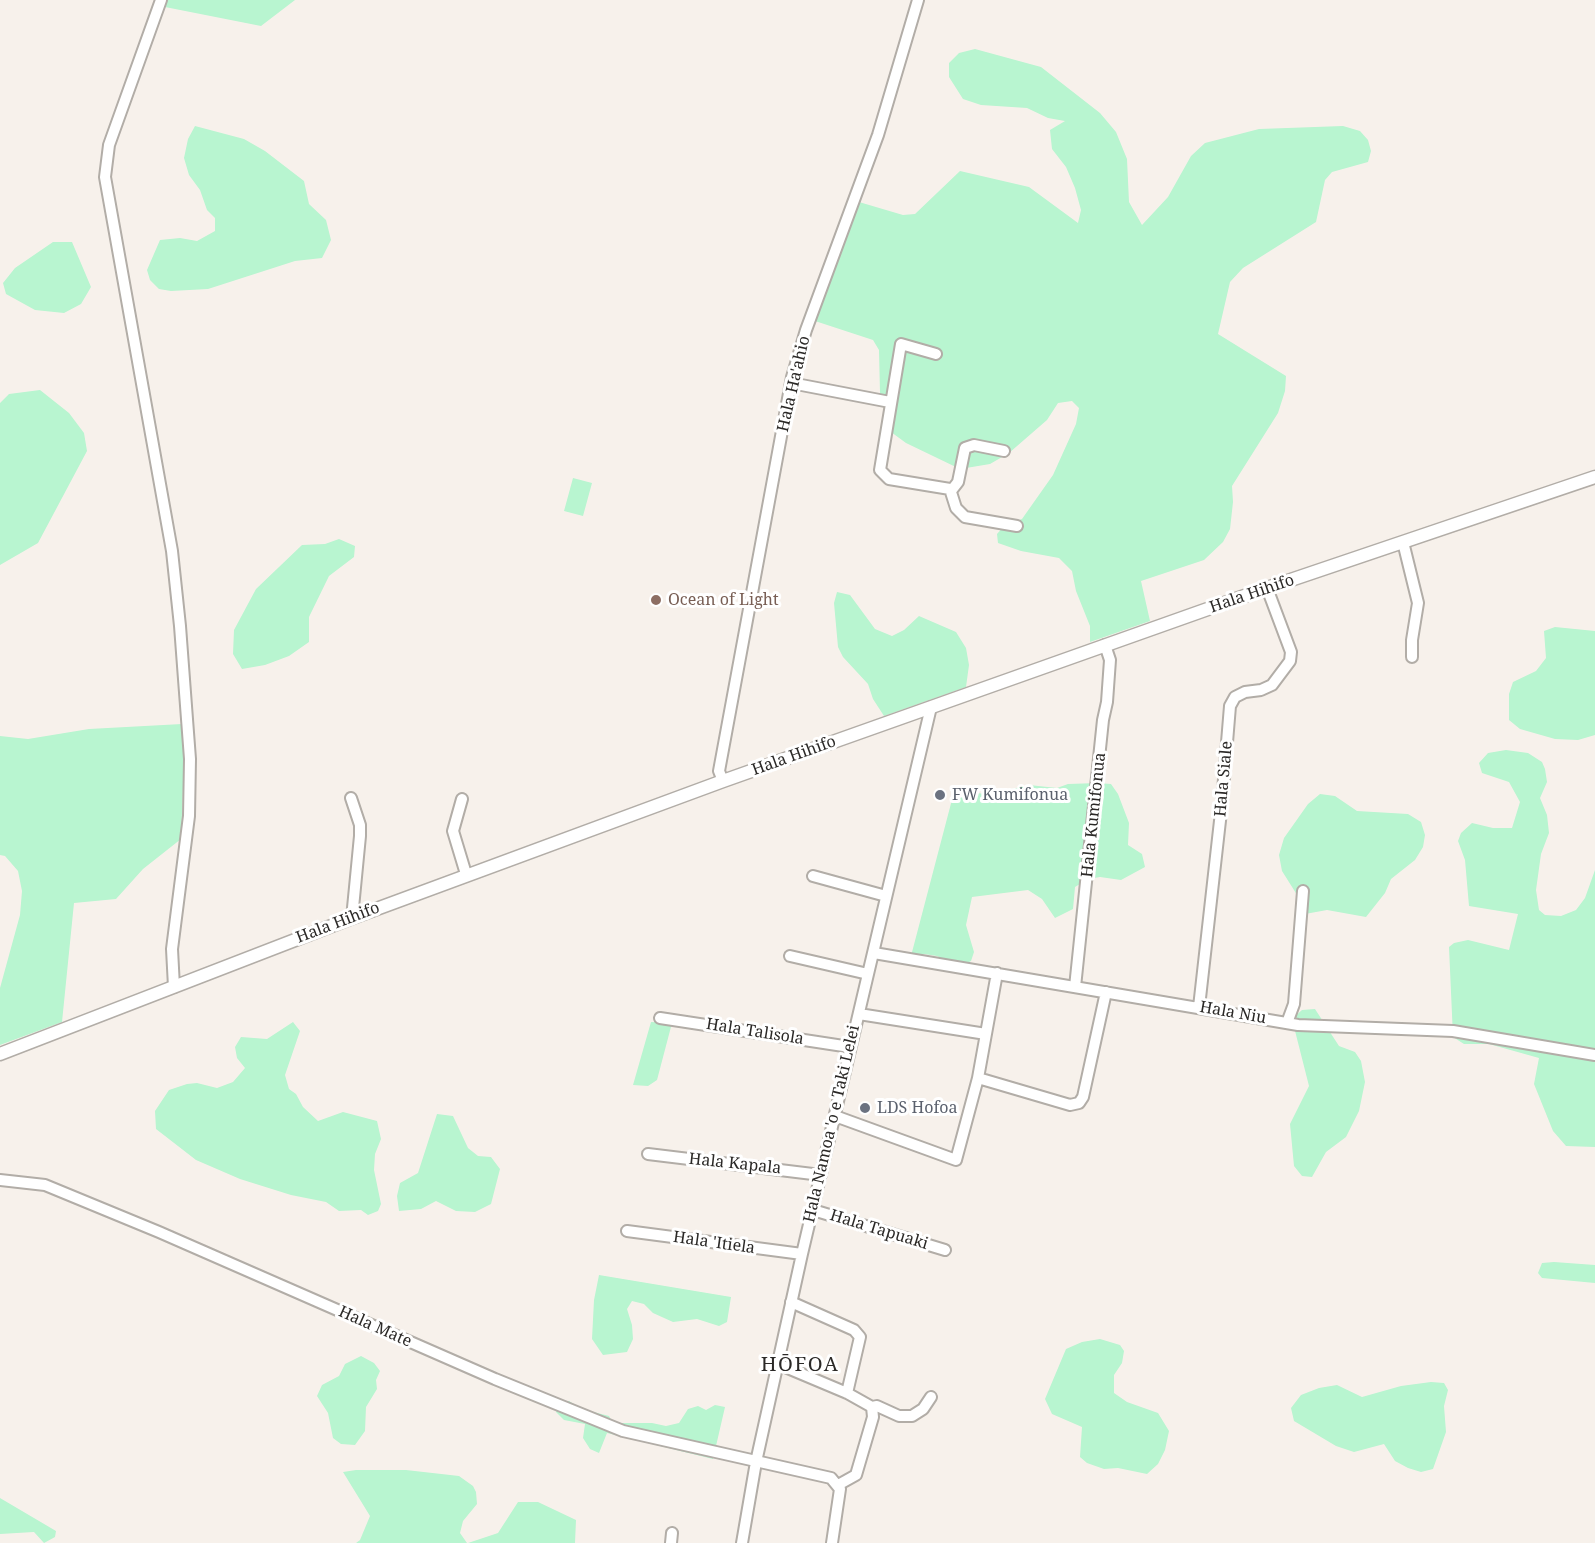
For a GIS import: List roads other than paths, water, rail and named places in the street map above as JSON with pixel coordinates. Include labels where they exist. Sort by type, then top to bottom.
[{"type":"main road","name":"Hala Hihifo","points":[[0,1054],[466,874],[723,781],[1267,588],[1595,477]]},
{"type":"street","points":[[161,0],[109,145],[105,177],[172,551],[180,626],[190,759],[189,816],[172,949],[174,987]]},
{"type":"street","name":"Hala Ha'ahio","points":[[723,781],[719,771],[791,383],[806,330],[878,135],[918,0]]},
{"type":"street","points":[[936,354],[900,344],[880,470],[889,479],[951,491]]},
{"type":"street","points":[[791,383],[890,402]]},
{"type":"street","points":[[951,491],[958,482],[965,447],[974,445],[1004,451]]},
{"type":"street","points":[[951,491],[956,507],[965,517],[1017,526]]},
{"type":"street","points":[[1402,542],[1418,603],[1412,640],[1412,657]]},
{"type":"street","name":"Hala Siale","points":[[1199,1007],[1222,803],[1230,706],[1235,697],[1245,692],[1261,690],[1272,685],[1290,661],[1291,652],[1267,588]]},
{"type":"street","name":"Hala Kumifonua","points":[[1075,987],[1103,720],[1107,702],[1110,660],[1105,645]]},
{"type":"street","name":"Hala Namoa 'o e Taki Lelei","points":[[742,1543],[756,1462],[791,1302],[931,707]]},
{"type":"street","points":[[351,798],[360,825],[352,918]]},
{"type":"street","points":[[462,799],[453,831],[466,874]]},
{"type":"street","points":[[813,876],[886,896]]},
{"type":"street","points":[[1287,1023],[1294,1004],[1303,891]]},
{"type":"street","name":"Hala Niu","points":[[874,953],[1287,1023],[1453,1031],[1595,1055]]},
{"type":"street","points":[[790,956],[868,974]]},
{"type":"street","points":[[835,1116],[956,1160],[978,1078],[997,973]]},
{"type":"street","points":[[978,1078],[1070,1105],[1079,1103],[1083,1097],[1106,992]]},
{"type":"street","points":[[859,1014],[986,1034]]},
{"type":"street","name":"Hala Talisola","points":[[660,1018],[850,1047]]},
{"type":"street","name":"Hala Kapala","points":[[648,1154],[821,1175]]},
{"type":"street","name":"Hala Mate","points":[[0,1180],[45,1185],[159,1232],[495,1379],[623,1431],[831,1478],[838,1485]]},
{"type":"street","name":"Hala Tapuaki","points":[[813,1210],[945,1250]]},
{"type":"street","name":"Hala 'Itiela","points":[[627,1231],[802,1254]]},
{"type":"street","points":[[791,1302],[854,1330],[860,1337],[847,1393]]},
{"type":"street","points":[[778,1364],[847,1393],[872,1407],[877,1406],[899,1416],[912,1416],[923,1409],[931,1397]]},
{"type":"street","points":[[832,1543],[838,1485],[856,1475],[873,1417],[872,1407]]},
{"type":"place","name":"Ocean of Light","points":[[656,600]]},
{"type":"place","name":"FW Kumifonua","points":[[940,795]]},
{"type":"place","name":"LDS Hofoa","points":[[865,1108]]},
{"type":"district","name":"HŌFOA","points":[[800,1365]]}]
